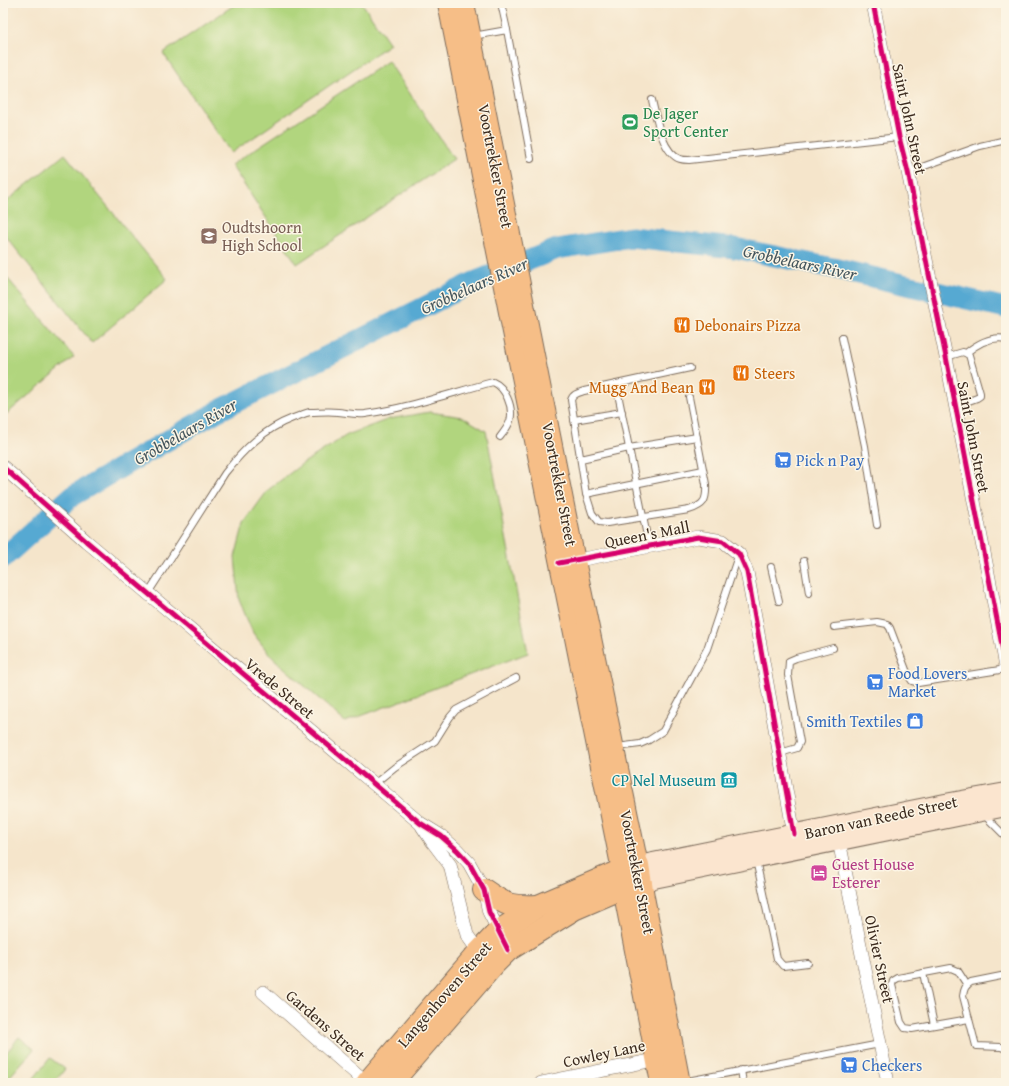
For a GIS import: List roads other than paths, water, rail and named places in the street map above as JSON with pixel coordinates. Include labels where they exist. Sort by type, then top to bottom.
[{"type":"highway","name":"Langenhoven Street","points":[[367,1083],[538,906],[631,877]]},
{"type":"highway","name":"Langenhoven Street","points":[[391,1083],[495,949],[574,909],[611,893],[631,877]]},
{"type":"highway","name":"Voortrekker Street","points":[[631,877],[666,1058],[679,1083]]},
{"type":"highway","points":[[484,890],[506,904],[518,906],[538,906]]},
{"type":"highway","name":"Voortrekker Street","points":[[662,1083],[666,1058]]},
{"type":"main road","name":"Voortrekker Street","points":[[448,3],[463,37]]},
{"type":"main road","name":"Voortrekker Street","points":[[464,3],[463,37],[631,877]]},
{"type":"main road","name":"Voortrekker Street","points":[[567,562],[614,748],[631,877]]},
{"type":"main road","name":"Baron van Reede Street","points":[[631,877],[794,834],[1006,792]]},
{"type":"main road","name":"Baron van Reede Street","points":[[631,877],[654,879],[1006,807]]},
{"type":"street","name":"Saint John Street","points":[[873,3],[899,137],[908,172],[941,331],[1006,668]]},
{"type":"street","name":"Vrede Street","points":[[3,467],[86,541],[420,823],[441,836],[457,850],[469,863],[484,890],[495,949]]},
{"type":"street","name":"Queen's Mall","points":[[567,562],[698,537],[723,541],[739,554],[747,572],[794,834]]},
{"type":"street","name":"Vrede Street","points":[[420,823],[450,865],[467,935],[495,949]]},
{"type":"street","name":"Olivier Street","points":[[839,841],[888,1083]]},
{"type":"street","name":"Gardens Street","points":[[263,992],[367,1083]]},
{"type":"street","name":"Cowley Lane","points":[[541,1083],[666,1058]]},
{"type":"lane","points":[[501,3],[531,159]]},
{"type":"lane","points":[[463,37],[507,30]]},
{"type":"lane","points":[[652,100],[662,136],[670,153],[680,159],[690,160],[899,137]]},
{"type":"lane","points":[[908,172],[980,146],[1006,140]]},
{"type":"lane","points":[[842,338],[865,446],[877,525]]},
{"type":"lane","points":[[946,357],[963,352],[966,353],[975,346],[986,341],[1000,338],[1006,339]]},
{"type":"lane","points":[[955,406],[980,396],[970,357],[966,353]]},
{"type":"lane","points":[[689,397],[707,494],[704,501],[699,506],[689,510],[607,523],[599,522],[592,513],[586,494],[571,400],[572,397],[576,394],[616,384],[690,368]]},
{"type":"lane","points":[[148,593],[225,472],[245,448],[264,433],[290,419],[308,412],[366,414],[492,382],[503,390],[511,410],[511,419],[509,424],[500,437]]},
{"type":"lane","points":[[616,384],[649,546]]},
{"type":"lane","points":[[574,420],[622,412]]},
{"type":"lane","points":[[581,459],[629,448],[697,437]]},
{"type":"lane","points":[[586,494],[703,470]]},
{"type":"lane","points":[[614,748],[640,744],[663,731],[707,649],[739,554]]},
{"type":"lane","points":[[804,561],[809,593]]},
{"type":"lane","points":[[771,567],[779,601]]},
{"type":"lane","points":[[834,627],[877,622],[887,624],[890,628],[908,675],[912,681],[918,684],[1006,668]]},
{"type":"lane","points":[[780,753],[797,748],[800,742],[788,675],[789,661],[832,648]]},
{"type":"lane","points":[[374,784],[395,767],[435,741],[456,710],[516,678]]},
{"type":"lane","points":[[982,812],[1006,837]]},
{"type":"lane","points":[[756,858],[777,959],[783,966],[808,963]]},
{"type":"lane","points":[[967,985],[958,971],[954,969],[898,978],[893,981],[892,985],[903,1026],[912,1029],[968,1019]]},
{"type":"lane","points":[[924,973],[934,1025]]},
{"type":"lane","points":[[1006,975],[971,982],[964,989],[963,996],[976,1046],[1000,1047],[1006,1049]]},
{"type":"lane","points":[[679,1083],[880,1044]]},
{"type":"lane","points":[[741,1070],[743,1083]]},
{"type":"waterway","name":"Grobbelaars River","points":[[3,558],[72,496],[218,411],[474,282],[557,249],[631,237],[735,248],[833,268],[1006,308]]},
{"type":"place","name":"De Jager Sport Center","points":[[630,122]]},
{"type":"place","name":"Oudtshoorn High School","points":[[209,236]]},
{"type":"place","name":"Debonairs Pizza","points":[[682,325]]},
{"type":"place","name":"Steers","points":[[741,373]]},
{"type":"place","name":"Mugg And Bean","points":[[707,387]]},
{"type":"place","name":"Pick n Pay","points":[[783,460]]},
{"type":"place","name":"Food Lovers Market","points":[[875,682]]},
{"type":"place","name":"Smith Textiles","points":[[915,721]]},
{"type":"place","name":"CP Nel Museum","points":[[729,780]]},
{"type":"place","name":"Guest House Esterer","points":[[819,873]]},
{"type":"place","name":"Checkers","points":[[849,1065]]}]
